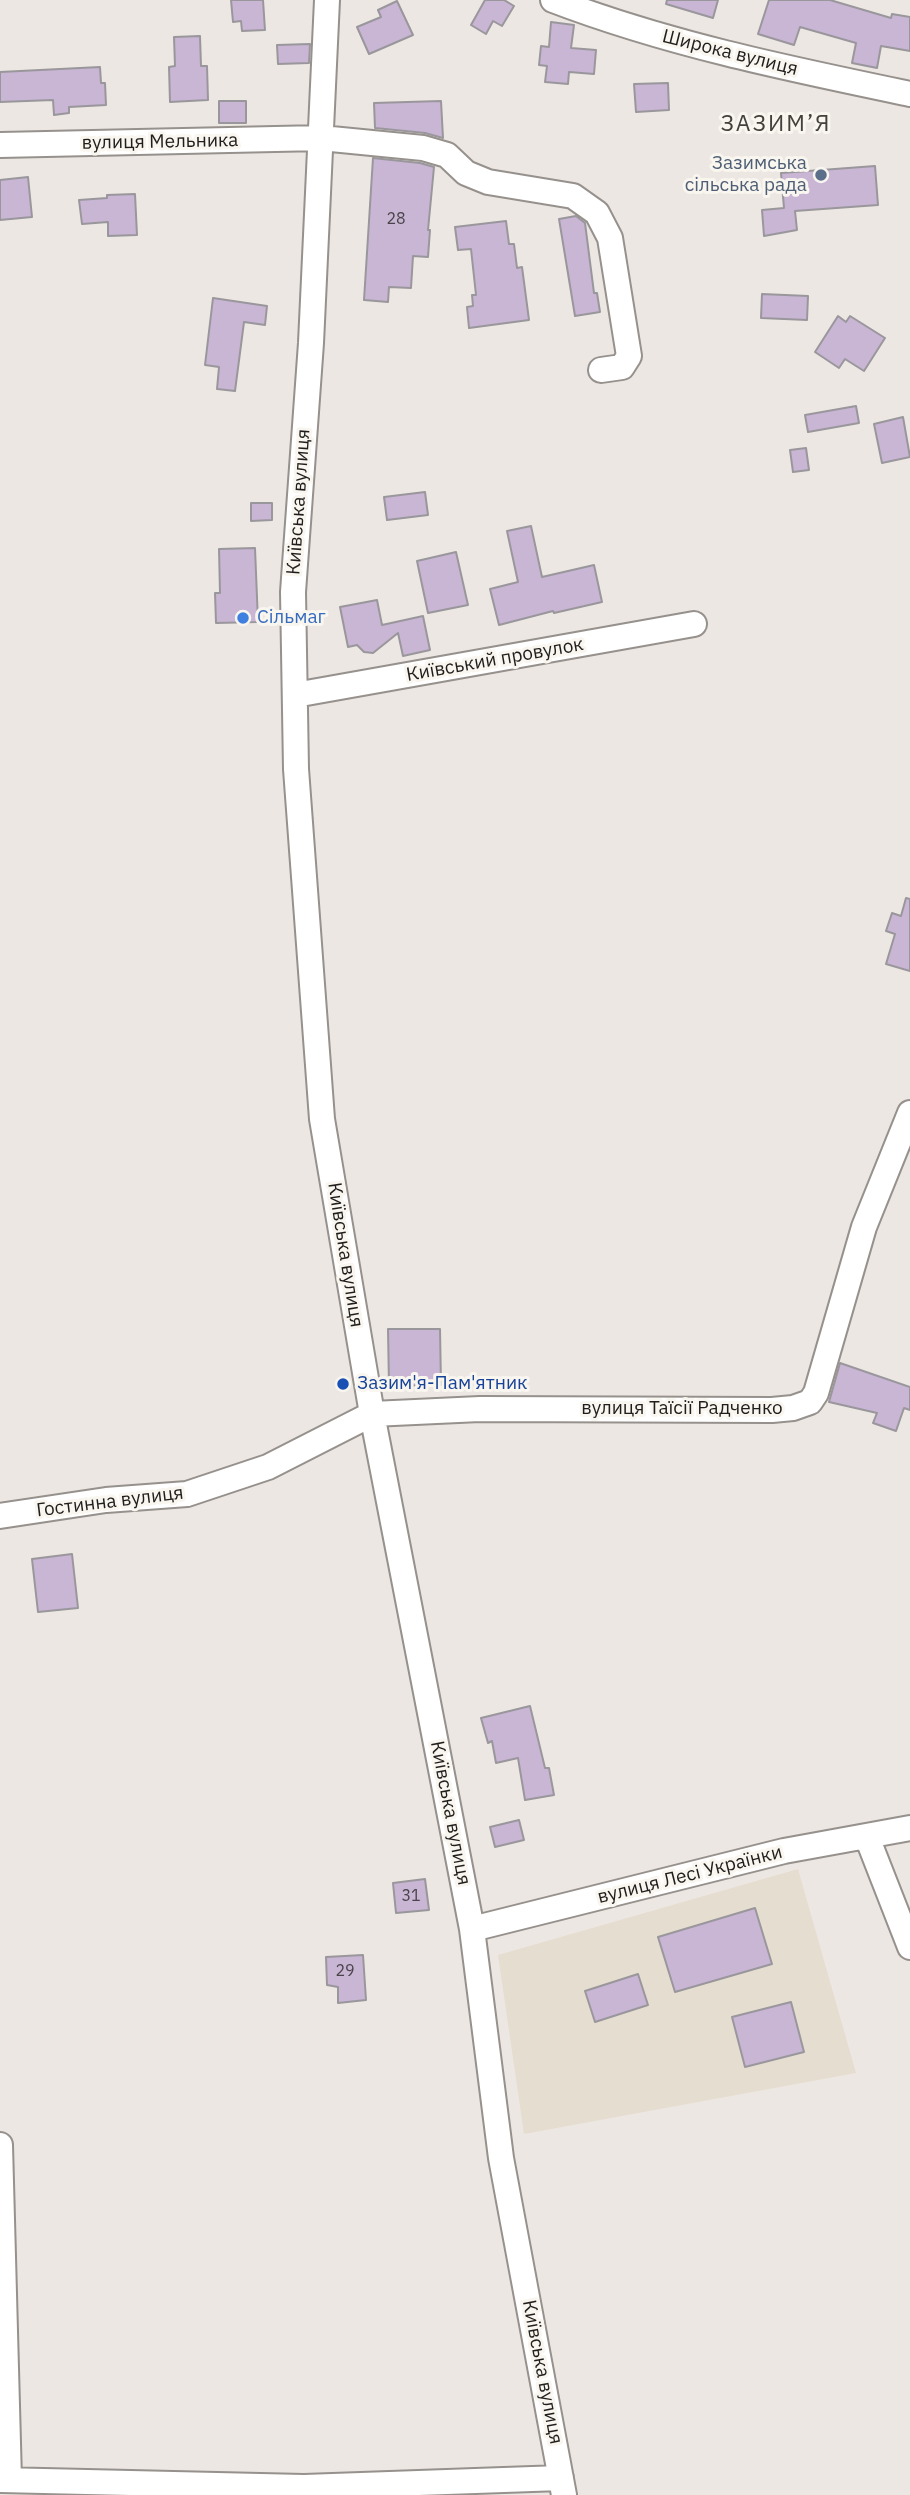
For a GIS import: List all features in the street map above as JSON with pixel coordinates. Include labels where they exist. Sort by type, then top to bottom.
[{"type":"street","name":"Широка вулиця","points":[[553,0],[658,36],[910,94]]},
{"type":"street","name":"Київська вулиця","points":[[331,2],[293,592],[296,769],[322,1119],[372,1414],[472,1929],[501,2158],[563,2487]]},
{"type":"street","name":"вулиця Мельника","points":[[0,145],[321,138],[423,148],[447,155],[466,173],[488,182],[573,196],[597,214],[610,238],[629,356],[622,367],[601,370]]},
{"type":"street","name":"Київський провулок","points":[[295,695],[694,624]]},
{"type":"street","name":"вулиця Таїсії Радченко","points":[[372,1414],[480,1409],[772,1410],[793,1408],[810,1402],[820,1382],[864,1227],[910,1113]]},
{"type":"street","name":"Гостинна вулиця","points":[[0,1516],[106,1500],[187,1494],[268,1467],[372,1414]]},
{"type":"street","name":"вулиця Лесі Українки","points":[[472,1929],[784,1851],[910,1828]]},
{"type":"street","points":[[867,1837],[910,1947]]},
{"type":"street","points":[[0,2145],[5,2480],[304,2487],[563,2487]]},
{"type":"shaded area","points":[[798,1869],[856,2073],[524,2134],[498,1955]]},
{"type":"building","points":[[231,0],[263,0],[265,30],[242,31],[241,21],[233,22]]},
{"type":"building","points":[[485,0],[504,0],[514,6],[502,26],[493,21],[486,34],[471,25]]},
{"type":"building","points":[[667,0],[718,0],[713,18],[666,4]]},
{"type":"building","points":[[769,0],[830,0],[891,18],[892,14],[910,17],[910,51],[881,46],[877,68],[852,63],[856,43],[800,27],[794,45],[758,34]]},
{"type":"building","points":[[397,1],[413,35],[369,54],[357,27],[381,17],[378,10]]},
{"type":"building","points":[[551,22],[574,25],[571,48],[596,50],[594,74],[569,72],[568,84],[545,82],[547,66],[539,65],[541,46],[549,47]]},
{"type":"building","points":[[200,36],[201,66],[207,66],[208,100],[170,102],[169,67],[175,66],[174,37]]},
{"type":"building","points":[[310,44],[309,63],[278,64],[277,45]]},
{"type":"building","points":[[100,67],[101,83],[105,83],[106,105],[69,107],[69,113],[54,115],[53,100],[0,102],[0,72]]},
{"type":"building","points":[[668,83],[669,110],[636,112],[634,84]]},
{"type":"building","points":[[219,101],[246,101],[246,123],[219,123]]},
{"type":"building","points":[[441,101],[443,138],[425,133],[375,128],[374,103]]},
{"type":"building","points":[[373,158],[434,167],[428,257],[413,256],[411,288],[389,287],[388,302],[364,300]]},
{"type":"building","points":[[875,166],[878,205],[795,211],[797,230],[764,236],[762,210],[784,208],[781,173]]},
{"type":"building","points":[[28,177],[32,217],[0,220],[0,180]]},
{"type":"building","points":[[135,194],[137,235],[108,236],[108,222],[82,224],[79,200]]},
{"type":"building","points":[[576,216],[585,223],[594,293],[597,293],[600,312],[575,316],[559,219]]},
{"type":"building","points":[[506,221],[509,244],[514,244],[517,268],[522,267],[529,320],[469,328],[467,307],[473,306],[472,295],[476,295],[471,249],[458,250],[455,227]]},
{"type":"building","points":[[762,294],[808,296],[807,320],[761,318]]},
{"type":"building","points":[[213,298],[267,306],[265,325],[244,322],[235,391],[217,389],[219,367],[205,365]]},
{"type":"building","points":[[838,316],[846,322],[850,316],[885,338],[864,371],[845,359],[839,368],[815,352]]},
{"type":"building","points":[[856,406],[859,423],[808,432],[805,415]]},
{"type":"building","points":[[903,417],[910,457],[882,463],[874,424]]},
{"type":"building","points":[[806,448],[809,470],[793,472],[790,450]]},
{"type":"building","points":[[425,492],[428,515],[387,520],[384,497]]},
{"type":"building","points":[[251,503],[272,503],[272,520],[251,521]]},
{"type":"building","points":[[531,526],[542,577],[594,565],[602,602],[499,625],[490,589],[518,582],[507,531]]},
{"type":"building","points":[[255,548],[258,622],[216,623],[215,593],[220,593],[219,549]]},
{"type":"building","points":[[456,552],[468,605],[428,613],[417,561]]},
{"type":"building","points":[[377,600],[382,625],[423,616],[430,650],[403,656],[398,633],[373,653],[364,652],[357,645],[348,647],[340,607]]},
{"type":"building","points":[[906,898],[910,899],[910,971],[886,964],[895,934],[886,931],[892,913],[901,916]]},
{"type":"building","points":[[388,1329],[440,1329],[441,1385],[389,1386]]},
{"type":"building","points":[[840,1363],[910,1387],[910,1410],[904,1408],[896,1431],[873,1423],[877,1413],[829,1402]]},
{"type":"building","points":[[72,1554],[78,1608],[38,1612],[32,1559]]},
{"type":"building","points":[[530,1706],[545,1768],[549,1768],[554,1795],[525,1800],[518,1758],[496,1763],[492,1741],[488,1743],[481,1718]]},
{"type":"building","points":[[519,1820],[524,1840],[495,1847],[490,1827]]},
{"type":"building","points":[[425,1879],[429,1910],[396,1913],[393,1883]]},
{"type":"building","points":[[755,1908],[772,1964],[675,1992],[658,1937]]},
{"type":"building","points":[[363,1955],[366,2000],[338,2003],[338,1987],[327,1985],[326,1957]]},
{"type":"building","points":[[638,1974],[648,2005],[595,2022],[585,1991]]},
{"type":"building","points":[[791,2002],[804,2052],[745,2067],[732,2017]]},
{"type":"place","name":"Зазимська сільська рада","points":[[821,175]]},
{"type":"place","name":"Сільмаг","points":[[243,618]]},
{"type":"place","name":"Зазим'я-Пам'ятник","points":[[343,1384]]},
{"type":"district","name":"ЗАЗИМ’Я","points":[[776,124]]}]
